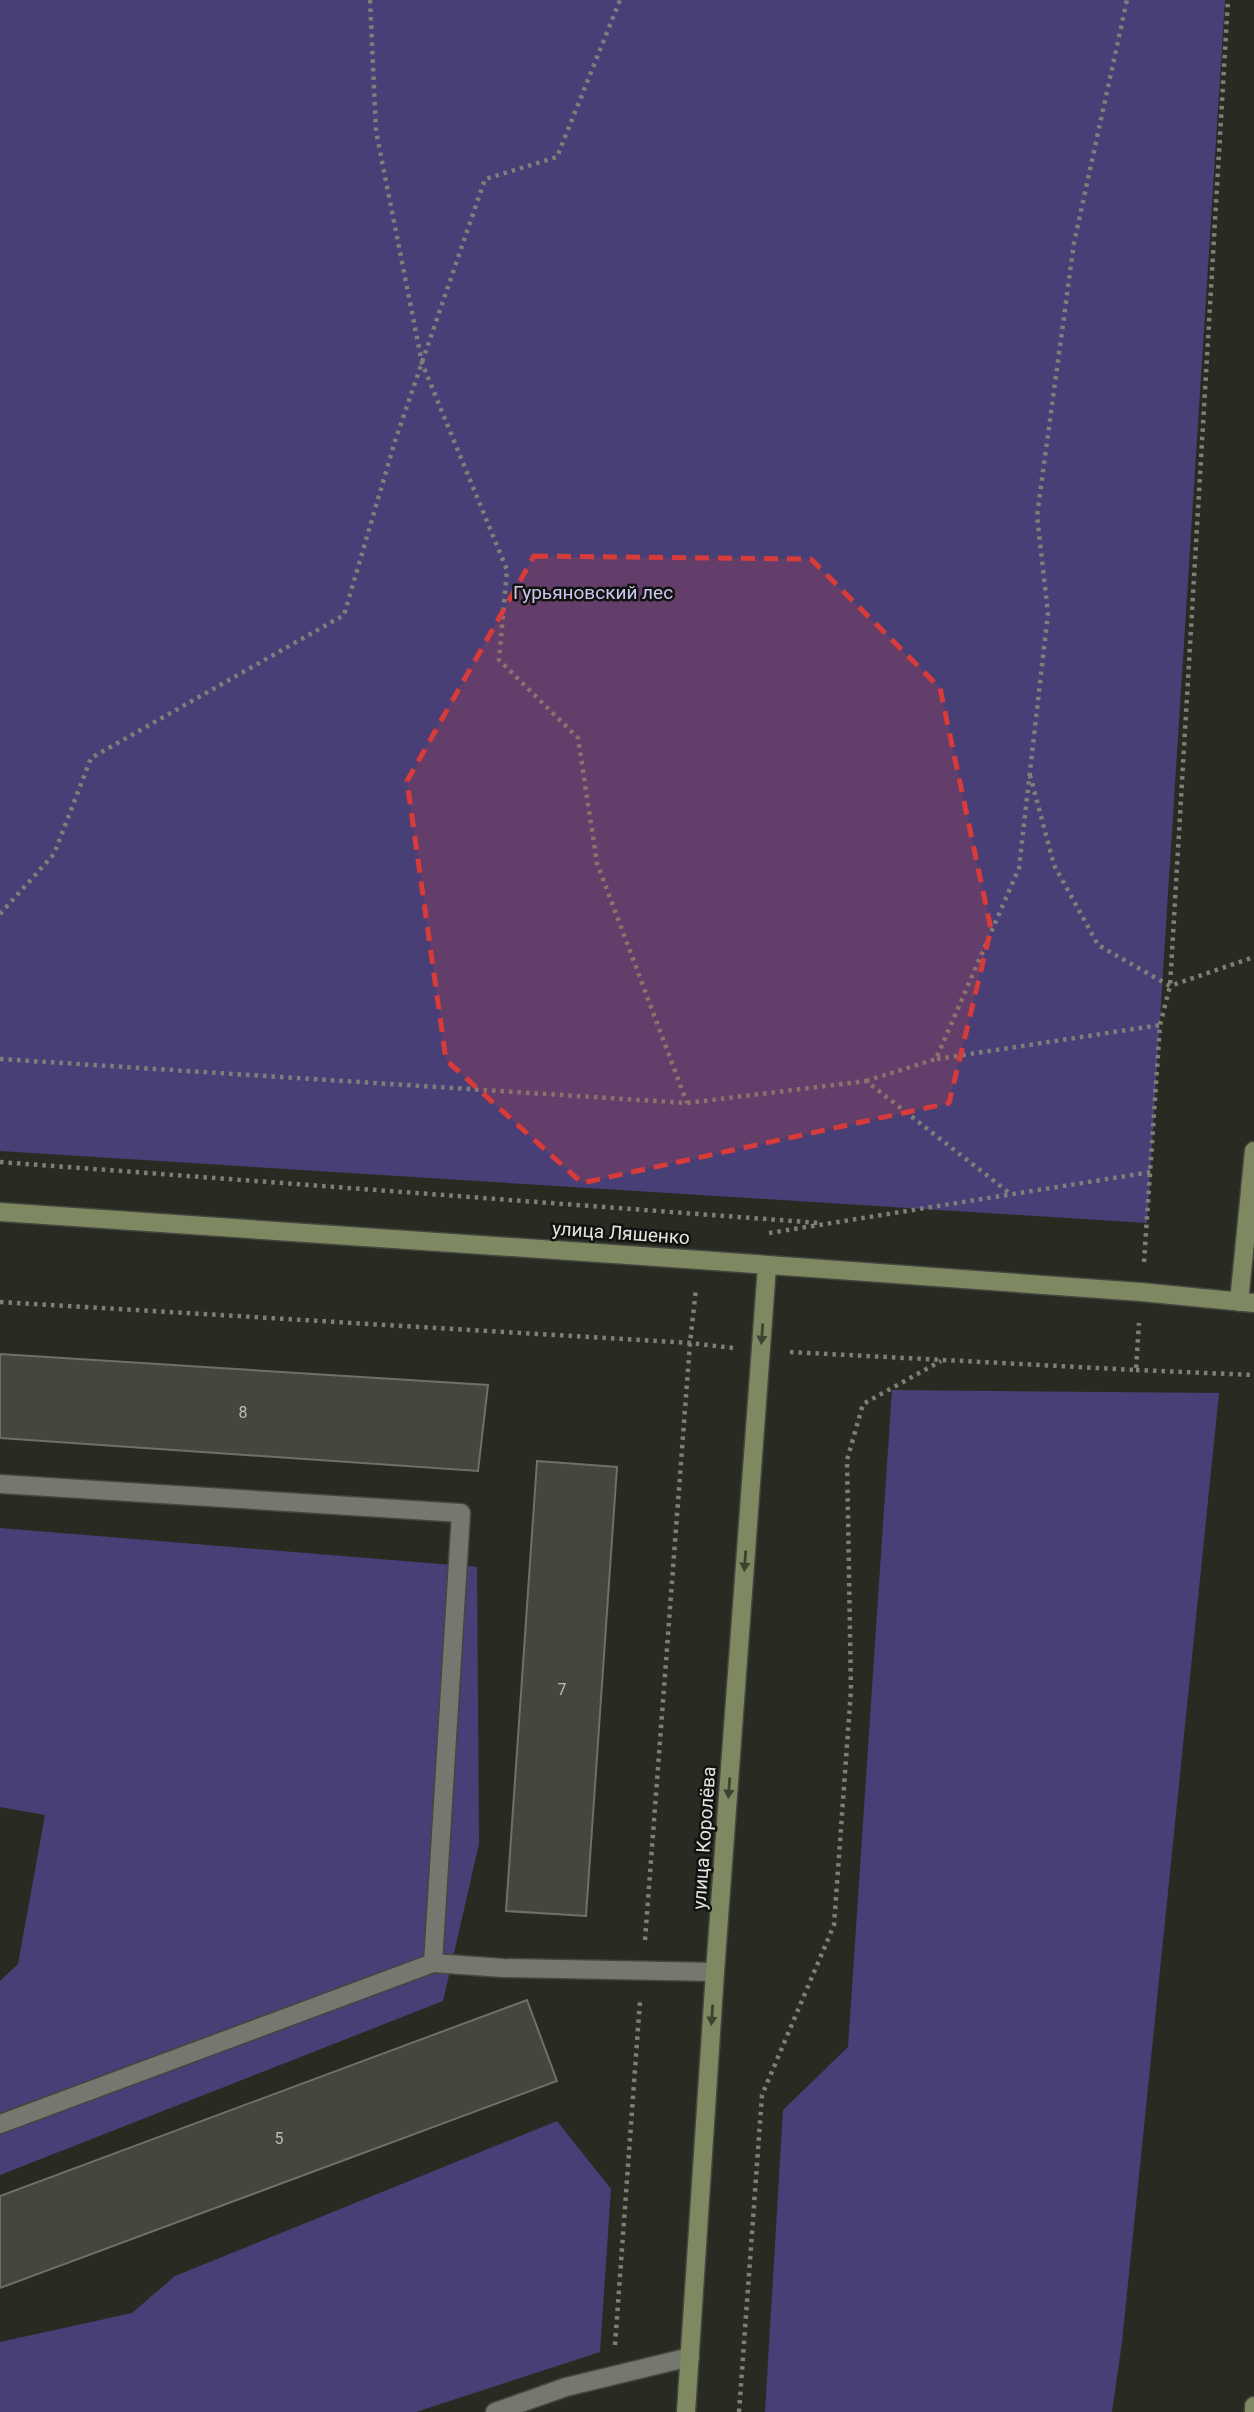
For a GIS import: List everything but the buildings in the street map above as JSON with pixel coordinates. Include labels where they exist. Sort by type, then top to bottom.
[{"type":"main road","points":[[1246,1303],[1254,1151]]},
{"type":"main road","name":"улица Ляшенко","points":[[0,1212],[1141,1292],[1246,1303]]},
{"type":"main road","name":"улица Королёва","points":[[686,2412],[767,1266]]},
{"type":"main road","points":[[1254,2406],[1254,2412]]},
{"type":"lane","points":[[0,1485],[461,1513],[433,1963]]},
{"type":"lane","points":[[0,2124],[433,1963],[503,1968],[715,1972]]},
{"type":"lane","points":[[495,2412],[566,2387],[690,2357]]},
{"type":"path","points":[[370,0],[376,131],[422,363],[507,570],[499,660],[578,738],[597,863],[687,1103]]},
{"type":"path","points":[[0,914],[54,854],[91,758],[344,615],[395,441],[485,179],[557,157],[620,0]]},
{"type":"path","points":[[936,1059],[1019,868],[1048,612],[1037,516],[1074,243],[1127,0]]},
{"type":"path","points":[[1136,1370],[1160,1025],[1170,986],[1228,0]]},
{"type":"path","points":[[1030,773],[1054,865],[1098,945],[1170,986],[1254,957]]},
{"type":"path","points":[[0,1059],[687,1103],[866,1081],[936,1059],[1160,1025]]},
{"type":"path","points":[[866,1081],[1013,1195]]},
{"type":"path","points":[[0,1162],[830,1223]]},
{"type":"path","points":[[766,1233],[1151,1172]]},
{"type":"path","points":[[0,1302],[690,1343],[761,1351],[1254,1376]]},
{"type":"path","points":[[612,2376],[690,1343]]},
{"type":"path","points":[[739,2412],[762,2095],[834,1925],[851,1690],[847,1460],[863,1404],[942,1360]]},
{"type":"highlighted area","points":[[534,556],[811,559],[940,688],[991,929],[949,1103],[582,1183],[446,1060],[407,781]]},
{"type":"green space","name":"Гурьяновский лес","points":[[0,0],[1225,0],[1147,1223],[0,1151]]},
{"type":"green space","points":[[892,1390],[1219,1393],[1122,2342],[1112,2412],[765,2412],[783,2110],[848,2047]]},
{"type":"green space","points":[[0,1528],[477,1567],[479,1844],[443,2001],[0,2175],[0,1981],[18,1964],[45,1815],[0,1807]]},
{"type":"green space","points":[[557,2121],[611,2189],[600,2352],[416,2412],[0,2412],[0,2342],[132,2313],[175,2276]]}]
